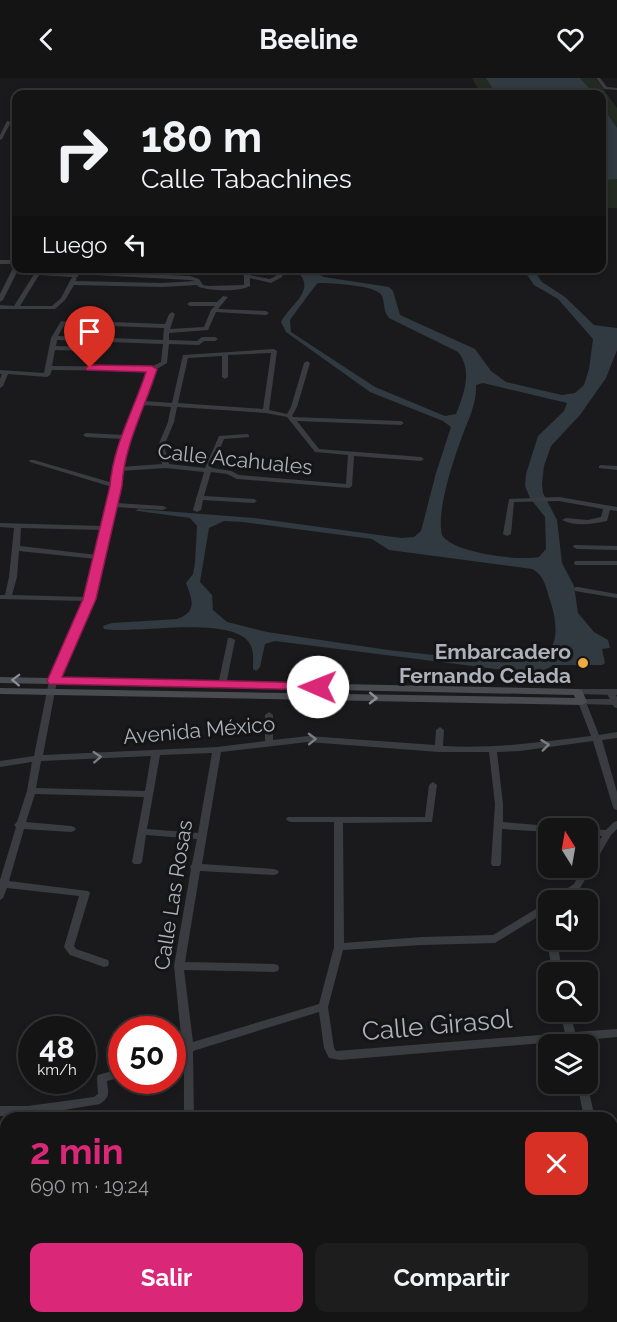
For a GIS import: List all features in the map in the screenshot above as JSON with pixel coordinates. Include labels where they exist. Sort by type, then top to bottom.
[{"type":"main road","points":[[0,680],[52,686],[580,697]]},
{"type":"main road","points":[[0,691],[52,686],[222,685],[580,697]]},
{"type":"street","points":[[598,78],[606,88],[617,89]]},
{"type":"street","points":[[0,139],[9,122]]},
{"type":"street","points":[[0,300],[14,273]]},
{"type":"street","points":[[16,307],[39,273]]},
{"type":"street","points":[[0,307],[53,308],[63,298],[78,273],[190,278],[208,288],[244,287],[247,286],[247,276]]},
{"type":"street","points":[[244,273],[247,276],[271,281],[280,276],[280,273]]},
{"type":"street","points":[[72,283],[162,285],[198,283]]},
{"type":"street","points":[[111,324],[206,329],[214,310],[225,297]]},
{"type":"street","points":[[190,304],[219,304]]},
{"type":"street","points":[[214,310],[266,313]]},
{"type":"street","points":[[50,368],[152,369],[164,363],[167,328],[172,314]]},
{"type":"street","points":[[0,386],[3,373],[43,375],[49,373],[54,338],[63,322]]},
{"type":"street","points":[[54,338],[200,343],[202,339],[215,339]]},
{"type":"street","points":[[52,348],[88,349]]},
{"type":"street","points":[[166,465],[161,446],[171,422],[185,356],[274,351],[266,411]]},
{"type":"street","points":[[225,354],[225,377]]},
{"type":"street","points":[[290,418],[307,363]]},
{"type":"street","points":[[0,896],[19,825],[31,791],[52,686],[90,599],[116,486],[117,469],[126,437],[141,403],[152,369]]},
{"type":"street","points":[[141,403],[266,411],[290,418],[401,423]]},
{"type":"street","points":[[290,418],[317,451],[421,459]]},
{"type":"street","points":[[86,435],[126,437]]},
{"type":"street","points":[[197,510],[208,469],[221,437],[247,436]]},
{"type":"street","name":"Calle Acahuales","points":[[117,469],[166,465],[229,472],[237,477],[349,486],[351,453]]},
{"type":"street","points":[[32,461],[116,486]]},
{"type":"street","points":[[601,467],[617,468]]},
{"type":"street","points":[[199,498],[254,501]]},
{"type":"street","points":[[507,534],[511,500],[551,500],[617,509]]},
{"type":"street","points":[[112,505],[163,508]]},
{"type":"street","points":[[566,520],[588,522],[604,519],[607,507]]},
{"type":"street","points":[[0,525],[105,528]]},
{"type":"street","points":[[18,525],[14,577],[4,597],[90,599]]},
{"type":"street","points":[[577,547],[617,548]]},
{"type":"street","points":[[16,548],[99,556]]},
{"type":"street","points":[[578,563],[617,563]]},
{"type":"street","points":[[578,589],[617,596]]},
{"type":"street","points":[[222,685],[231,640]]},
{"type":"street","points":[[312,662],[319,663],[318,687]]},
{"type":"street","points":[[615,699],[580,697],[597,739],[617,807]]},
{"type":"street","points":[[269,715],[269,742]]},
{"type":"street","points":[[439,749],[440,730]]},
{"type":"street","name":"Avenida México","points":[[0,764],[39,758],[217,750],[269,742],[333,739],[439,749],[493,750],[617,735]]},
{"type":"street","name":"Calle Las Rosas","points":[[189,1112],[188,1053],[179,985],[179,966],[217,750]]},
{"type":"street","points":[[493,750],[500,804],[496,864]]},
{"type":"street","points":[[136,862],[156,754]]},
{"type":"street","points":[[291,819],[429,820],[433,785]]},
{"type":"street","points":[[31,791],[149,794]]},
{"type":"street","points":[[188,1053],[323,1007],[339,947],[338,819]]},
{"type":"street","points":[[571,890],[577,886],[609,833],[617,824]]},
{"type":"street","points":[[19,825],[71,829]]},
{"type":"street","points":[[498,825],[538,828]]},
{"type":"street","points":[[143,832],[201,836]]},
{"type":"street","points":[[598,832],[609,833]]},
{"type":"street","points":[[195,867],[274,872]]},
{"type":"street","points":[[3,884],[85,893],[69,947],[73,952],[104,963]]},
{"type":"street","points":[[339,947],[495,939],[538,911]]},
{"type":"street","points":[[179,966],[274,968]]},
{"type":"street","name":"Calle Girasol","points":[[323,1007],[329,1048],[333,1054],[340,1056],[538,1042]]},
{"type":"street","name":"Calle Girasol","points":[[598,1036],[617,1033]]},
{"type":"street","points":[[0,1112],[28,1111],[96,1101],[103,1096],[102,1078],[108,1076]]},
{"type":"street","points":[[585,1094],[589,1112]]},
{"type":"shaded area","points":[[472,78],[595,78],[604,90],[479,90]]},
{"type":"shaded area","points":[[486,78],[580,78],[590,90],[494,90]]},
{"type":"shaded area","points":[[606,93],[617,108],[617,208],[606,208]]},
{"type":"shaded area","points":[[606,112],[617,128],[617,179],[606,180]]},
{"type":"shaded area","points":[[298,273],[316,273],[324,277],[389,287],[393,291],[400,315],[475,349],[491,371],[506,382],[562,395],[575,393],[584,385],[589,369],[593,339],[558,299],[534,285],[526,273],[536,273],[542,282],[565,297],[594,325],[617,328],[617,350],[606,378],[580,415],[551,446],[544,466],[542,484],[543,493],[557,520],[562,563],[574,586],[578,613],[594,632],[608,640],[610,648],[602,649],[605,663],[602,665],[553,665],[536,671],[504,670],[275,641],[265,644],[260,667],[256,671],[253,669],[251,646],[242,636],[226,630],[182,627],[104,629],[103,626],[112,623],[177,619],[191,609],[192,604],[186,583],[193,574],[197,526],[190,518],[136,511],[138,509],[254,518],[401,538],[414,537],[421,531],[451,427],[443,421],[370,392],[286,332],[281,322],[300,297],[304,284]],"holes":[[[318,283],[353,285],[379,292],[389,318],[458,352],[465,366],[466,382],[456,414],[445,416],[375,387],[291,332],[290,320]],[[483,383],[567,403],[564,411],[538,436],[526,474],[525,486],[530,498],[545,517],[546,549],[539,557],[502,557],[472,551],[459,547],[442,535],[441,512],[447,484],[474,404],[476,385]],[[224,521],[372,539],[389,550],[532,569],[542,579],[550,600],[556,631],[553,643],[540,657],[515,662],[498,662],[388,650],[267,632],[227,622],[213,610],[212,595],[200,582],[209,528]]]},
{"type":"place","name":"Embarcadero Fernando Celada","points":[[583,663]]},
{"type":"route","points":[[90,368],[152,369],[141,403],[126,437],[117,469],[116,486],[90,599],[53,681],[318,687]]}]
